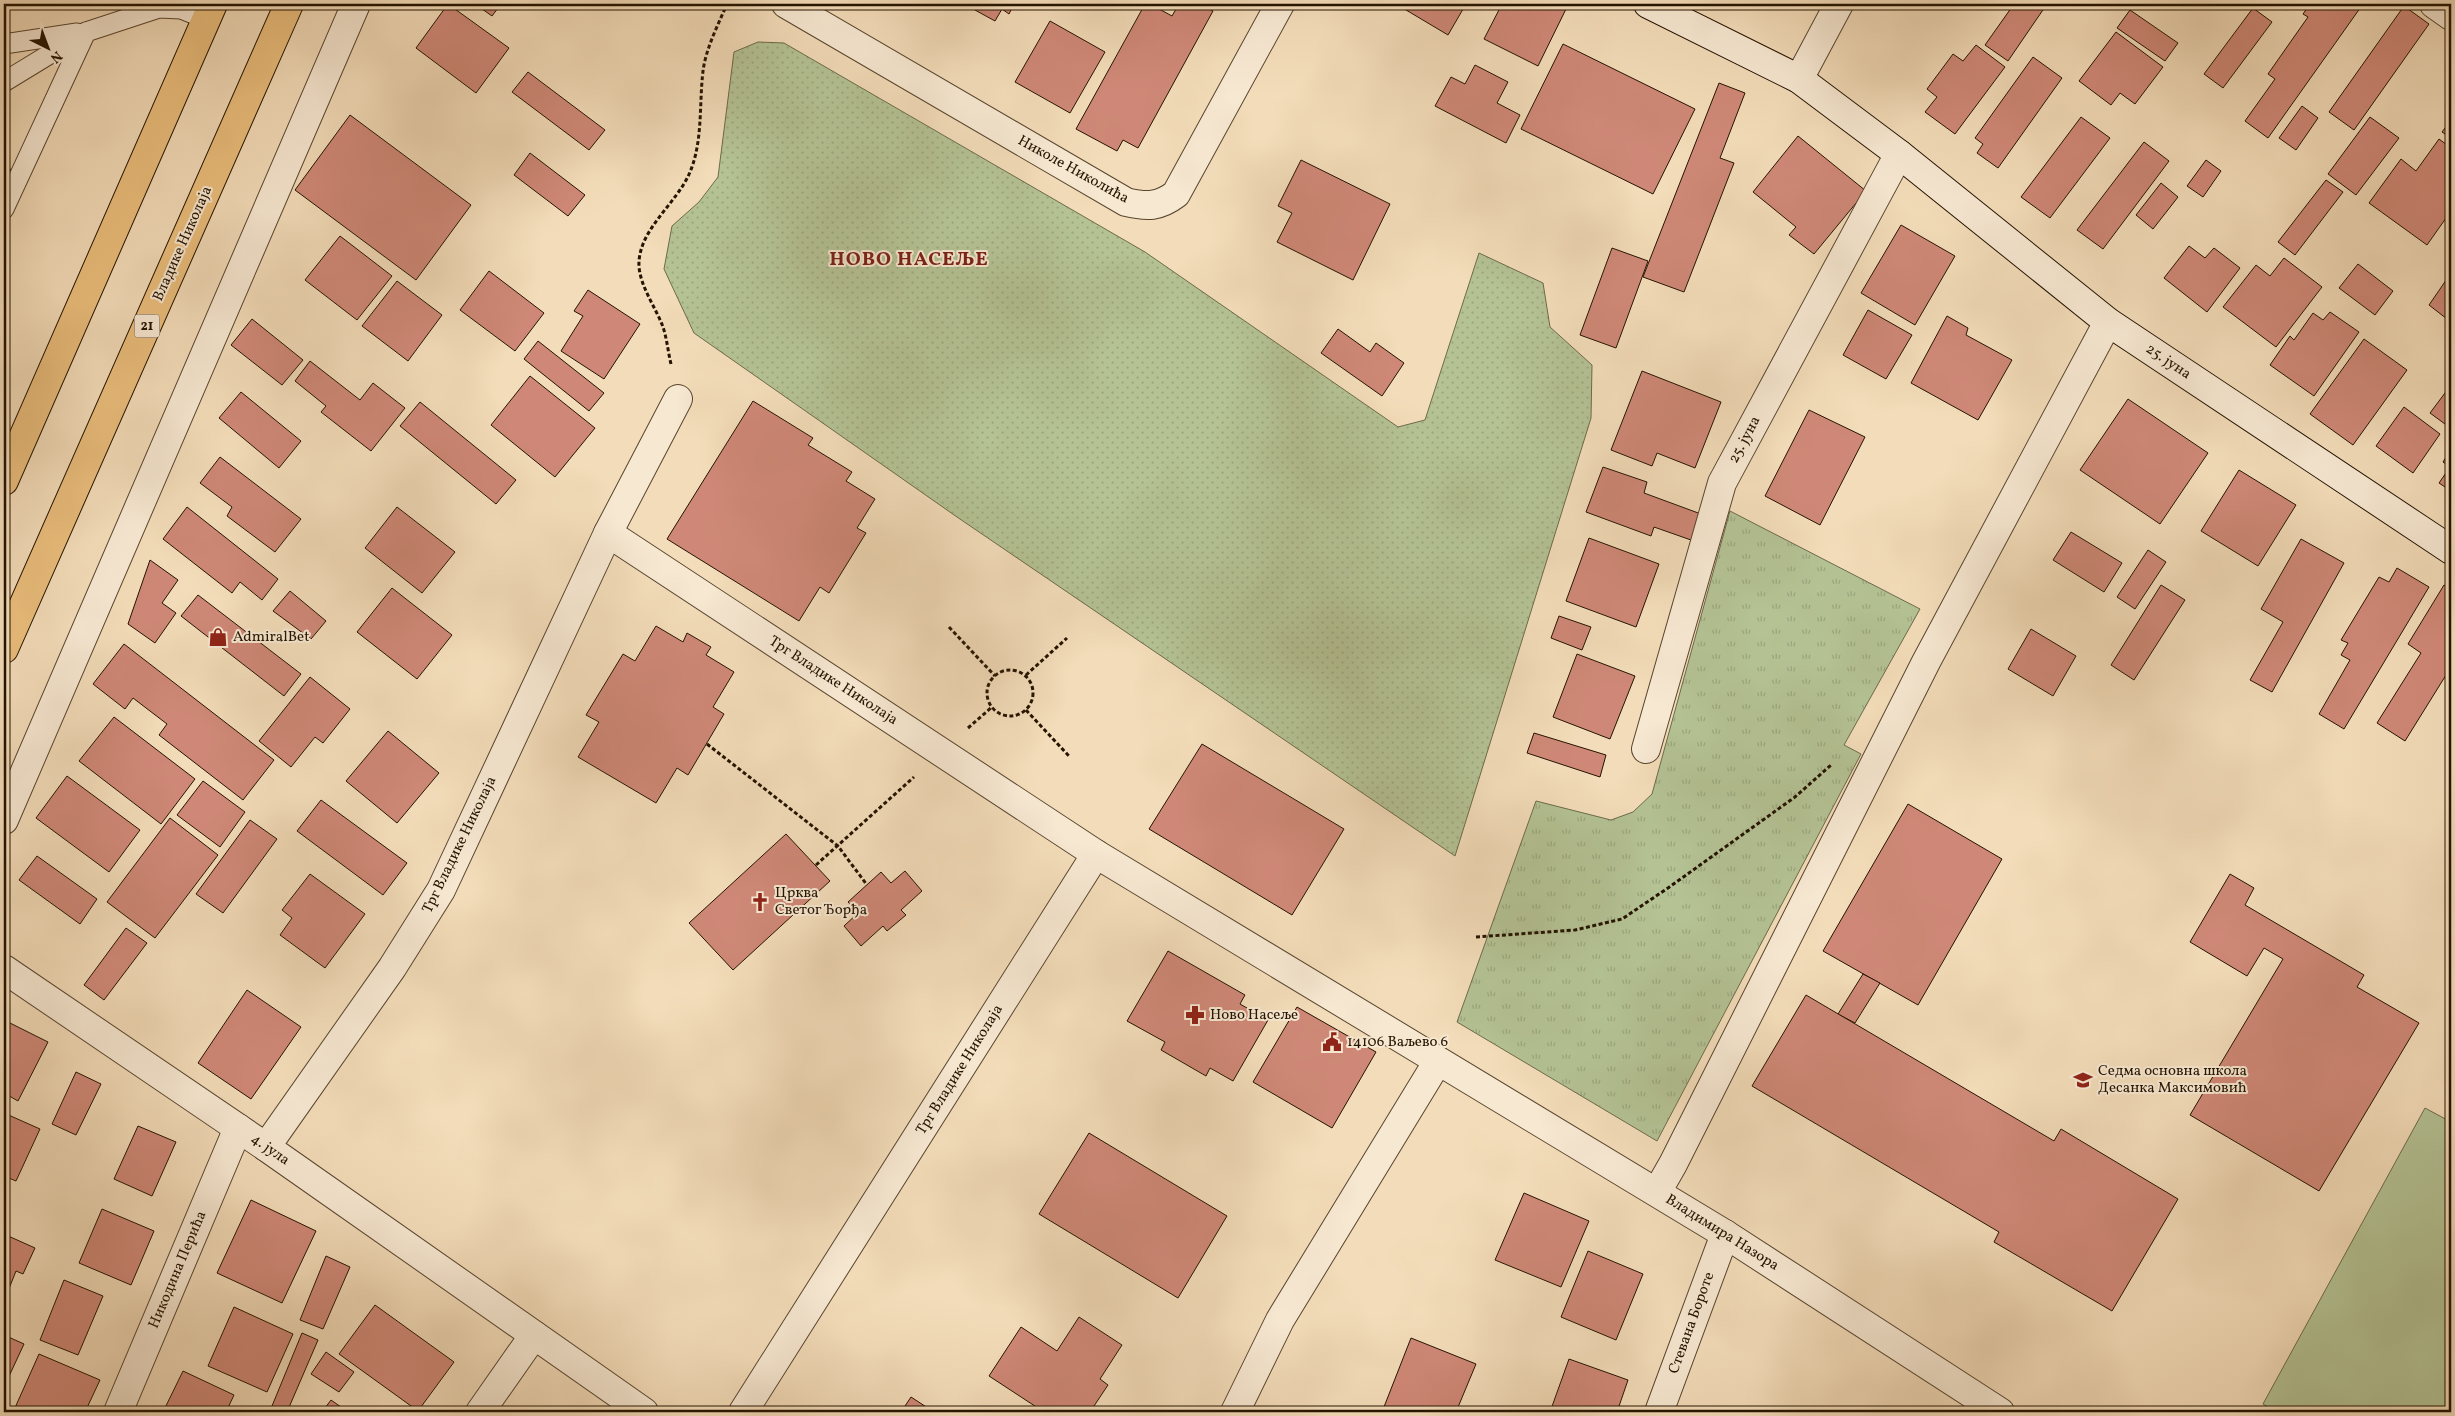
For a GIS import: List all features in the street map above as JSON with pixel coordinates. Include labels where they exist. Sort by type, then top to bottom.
[{"type":"main road","name":"Владике Николаја","points":[[4,649],[289,4]]},
{"type":"main road","points":[[4,481],[209,11]]},
{"type":"street","points":[[4,820],[356,4]]},
{"type":"street","name":"Николе Николића","points":[[786,4],[1126,202],[1148,207],[1166,202],[1176,194],[1280,4]]},
{"type":"street","name":"25. јуна","points":[[1648,4],[1799,79],[1899,154],[2108,322],[2451,550]]},
{"type":"street","points":[[1799,79],[1839,4]]},
{"type":"street","points":[[2434,4],[2451,16]]},
{"type":"street","name":"25. јуна","points":[[1646,749],[1722,483],[1899,154]]},
{"type":"street","points":[[1657,1192],[1673,1164],[1926,662],[2108,322]]},
{"type":"street","points":[[608,533],[678,400]]},
{"type":"street","name":"Трг Владике Николаја","points":[[266,1147],[392,968],[441,890],[608,533],[1096,854],[743,1412]]},
{"type":"street","name":"Владимира Назора","points":[[1096,854],[1657,1192],[2000,1412]]},
{"type":"street","name":"4. јула","points":[[4,969],[266,1147],[644,1412]]},
{"type":"street","points":[[1235,1412],[1280,1320],[1438,1061]]},
{"type":"street","name":"Никодина Перића","points":[[118,1412],[238,1128]]},
{"type":"street","name":"Стевана Бороте","points":[[1659,1412],[1725,1234]]},
{"type":"street","points":[[480,1412],[534,1335]]},
{"type":"lane","points":[[4,44],[86,32],[159,8],[209,11]]},
{"type":"lane","points":[[4,82],[86,32]]},
{"type":"lane","points":[[4,209],[86,32]]},
{"type":"path","points":[[678,400],[663,328],[639,268],[641,248],[661,215],[684,188],[694,163],[699,137],[703,70],[708,51],[727,4]]},
{"type":"path","points":[[949,627],[995,676]]},
{"type":"path","points":[[1026,675],[1067,638]]},
{"type":"path","points":[[1010,670],[1026,675],[1033,686],[1034,694],[1026,710],[1008,716],[1000,714],[992,707],[988,696],[988,688],[995,676],[1010,670]]},
{"type":"path","points":[[1026,710],[1070,756]]},
{"type":"path","points":[[707,744],[838,846],[867,885]]},
{"type":"path","points":[[1476,937],[1574,930],[1622,918],[1668,888],[1795,797],[1834,763]]},
{"type":"path","points":[[816,865],[838,846]]},
{"type":"green space","points":[[758,42],[784,43],[1145,252],[1398,427],[1425,420],[1479,253],[1543,283],[1550,327],[1592,365],[1591,418],[1455,856],[957,517],[694,333],[664,269],[672,226],[699,202],[718,177],[734,52]]},
{"type":"green space","points":[[1730,511],[1920,609],[1844,745],[1861,754],[1657,1141],[1457,1022],[1536,801],[1611,820],[1633,812],[1652,794]]},
{"type":"green space","points":[[2425,1108],[2451,1122],[2451,1412],[2277,1412],[2263,1404]]},
{"type":"building","points":[[448,4],[509,48],[476,93],[416,48]]},
{"type":"building","points":[[475,4],[501,4],[492,16]]},
{"type":"building","points":[[964,4],[1014,4],[1009,14],[1002,9],[995,21]]},
{"type":"building","points":[[1145,4],[1150,4],[1172,16],[1179,4],[1200,4],[1213,11],[1138,148],[1123,140],[1117,151],[1076,129]]},
{"type":"building","points":[[1396,4],[1466,4],[1448,35]]},
{"type":"building","points":[[1502,4],[1555,4],[1566,9],[1538,66],[1484,39]]},
{"type":"building","points":[[2014,4],[2047,4],[2008,61],[1985,45]]},
{"type":"building","points":[[2278,4],[2291,4],[2287,10]]},
{"type":"building","points":[[2310,4],[2363,4],[2268,138],[2245,121],[2275,79],[2268,74],[2308,17],[2303,14]]},
{"type":"building","points":[[2404,6],[2429,24],[2354,130],[2329,112]]},
{"type":"building","points":[[2253,8],[2272,22],[2223,88],[2204,74]]},
{"type":"building","points":[[2130,10],[2178,43],[2165,61],[2117,28]]},
{"type":"building","points":[[1050,21],[1105,52],[1070,113],[1015,82]]},
{"type":"building","points":[[2116,32],[2163,67],[2135,104],[2120,93],[2111,105],[2079,81]]},
{"type":"building","points":[[1563,44],[1695,109],[1653,194],[1521,129]]},
{"type":"building","points":[[1976,45],[2005,67],[1955,134],[1925,112],[1937,97],[1927,89],[1953,54],[1963,61]]},
{"type":"building","points":[[2033,57],[2062,78],[1998,168],[1977,153],[1983,144],[1975,138]]},
{"type":"building","points":[[1475,65],[1508,82],[1497,103],[1520,115],[1506,143],[1435,106],[1451,77],[1465,84]]},
{"type":"building","points":[[528,72],[605,130],[589,150],[512,92]]},
{"type":"building","points":[[1719,83],[1745,93],[1720,158],[1734,163],[1684,292],[1643,277]]},
{"type":"building","points":[[2302,106],[2318,118],[2296,150],[2279,138]]},
{"type":"building","points":[[350,115],[471,205],[416,280],[295,190]]},
{"type":"building","points":[[2081,117],[2110,138],[2050,218],[2021,197]]},
{"type":"building","points":[[2370,117],[2399,138],[2356,195],[2328,174]]},
{"type":"building","points":[[2451,120],[2451,138],[2442,132]]},
{"type":"building","points":[[1798,136],[1866,191],[1814,254],[1789,235],[1796,227],[1753,192]]},
{"type":"building","points":[[2439,139],[2451,148],[2451,211],[2427,245],[2369,203],[2401,159],[2416,171]]},
{"type":"building","points":[[2144,142],[2169,161],[2103,249],[2077,230]]},
{"type":"building","points":[[530,153],[585,195],[568,216],[514,175]]},
{"type":"building","points":[[1301,160],[1390,204],[1353,280],[1277,242],[1292,213],[1278,206]]},
{"type":"building","points":[[2206,160],[2221,171],[2203,197],[2187,186]]},
{"type":"building","points":[[4,166],[16,172],[4,199]]},
{"type":"building","points":[[2326,180],[2343,192],[2295,255],[2278,242]]},
{"type":"building","points":[[2161,183],[2178,197],[2153,229],[2136,215]]},
{"type":"building","points":[[1901,225],[1955,256],[1915,325],[1861,293]]},
{"type":"building","points":[[340,236],[392,276],[357,320],[305,280]]},
{"type":"building","points":[[2189,246],[2205,258],[2214,248],[2240,268],[2207,312],[2164,278]]},
{"type":"building","points":[[1612,248],[1648,261],[1616,348],[1580,335]]},
{"type":"building","points":[[2284,258],[2322,287],[2276,347],[2223,307],[2256,265],[2270,276]]},
{"type":"building","points":[[2358,264],[2393,291],[2375,315],[2339,288]]},
{"type":"building","points":[[489,271],[544,313],[515,351],[460,310]]},
{"type":"building","points":[[2451,273],[2451,313],[2447,319],[2429,305]]},
{"type":"building","points":[[397,281],[442,315],[408,361],[362,326]]},
{"type":"building","points":[[588,290],[640,324],[604,379],[561,351],[583,316],[574,311]]},
{"type":"building","points":[[1868,310],[1912,335],[1886,379],[1843,355]]},
{"type":"building","points":[[2330,312],[2359,332],[2314,396],[2270,365],[2290,336],[2294,340],[2313,313],[2323,320]]},
{"type":"building","points":[[1947,316],[1968,328],[1966,335],[2012,360],[1978,420],[1911,383]]},
{"type":"building","points":[[252,319],[303,360],[282,385],[231,345]]},
{"type":"building","points":[[1338,329],[1370,352],[1376,343],[1404,363],[1382,396],[1321,353]]},
{"type":"building","points":[[2364,339],[2407,370],[2353,445],[2310,414]]},
{"type":"building","points":[[538,341],[604,393],[589,411],[524,359]]},
{"type":"building","points":[[310,361],[360,400],[373,383],[405,408],[371,451],[321,412],[326,406],[295,381]]},
{"type":"building","points":[[1642,371],[1721,402],[1695,468],[1657,453],[1652,466],[1611,450]]},
{"type":"building","points":[[530,376],[595,428],[555,477],[491,425]]},
{"type":"building","points":[[2451,385],[2451,425],[2449,427],[2430,413]]},
{"type":"building","points":[[241,392],[301,441],[279,468],[219,418]]},
{"type":"building","points":[[2128,399],[2208,453],[2160,524],[2080,470]]},
{"type":"building","points":[[753,401],[813,438],[808,445],[852,472],[846,481],[875,499],[857,528],[866,533],[829,593],[820,587],[799,621],[667,539]]},
{"type":"building","points":[[420,402],[516,480],[496,504],[400,426]]},
{"type":"building","points":[[2404,407],[2440,434],[2413,473],[2376,446]]},
{"type":"building","points":[[1809,410],[1865,437],[1820,525],[1765,496]]},
{"type":"building","points":[[2451,449],[2451,491],[2439,483],[2450,467],[2443,462]]},
{"type":"building","points":[[220,457],[301,519],[275,552],[227,516],[232,507],[200,483]]},
{"type":"building","points":[[1603,467],[1647,482],[1644,493],[1701,514],[1691,540],[1654,527],[1651,536],[1586,512]]},
{"type":"building","points":[[2239,470],[2296,505],[2258,566],[2201,531]]},
{"type":"building","points":[[187,507],[278,579],[262,600],[240,582],[232,593],[163,539]]},
{"type":"building","points":[[397,507],[455,552],[422,593],[365,548]]},
{"type":"building","points":[[2071,532],[2122,563],[2104,592],[2053,560]]},
{"type":"building","points":[[1589,538],[1659,564],[1636,627],[1566,601]]},
{"type":"building","points":[[2301,539],[2344,563],[2272,692],[2250,680],[2283,622],[2261,609]]},
{"type":"building","points":[[2148,550],[2166,562],[2135,609],[2117,597]]},
{"type":"building","points":[[150,560],[178,580],[162,603],[176,613],[155,643],[128,624]]},
{"type":"building","points":[[2397,568],[2429,587],[2344,729],[2319,714],[2350,660],[2341,655],[2348,643],[2341,640],[2379,577],[2389,582]]},
{"type":"building","points":[[2161,585],[2185,600],[2134,680],[2111,665]]},
{"type":"building","points":[[2444,585],[2451,589],[2451,667],[2405,741],[2377,723],[2421,653],[2408,644]]},
{"type":"building","points":[[392,588],[452,635],[417,679],[357,632]]},
{"type":"building","points":[[290,591],[326,621],[311,639],[273,611]]},
{"type":"building","points":[[198,595],[301,674],[284,696],[181,616]]},
{"type":"building","points":[[1559,616],[1591,627],[1582,650],[1551,638]]},
{"type":"building","points":[[656,626],[683,642],[687,633],[711,647],[706,655],[734,672],[713,707],[724,714],[688,775],[677,768],[656,803],[578,757],[599,722],[586,715],[623,654],[635,661]]},
{"type":"building","points":[[2031,629],[2076,656],[2053,696],[2008,669]]},
{"type":"building","points":[[124,644],[274,760],[243,800],[159,735],[167,724],[133,698],[125,709],[93,684]]},
{"type":"building","points":[[1577,654],[1635,676],[1610,739],[1553,717]]},
{"type":"building","points":[[310,677],[350,709],[323,743],[315,737],[291,767],[259,741]]},
{"type":"building","points":[[114,717],[195,779],[161,824],[79,761]]},
{"type":"building","points":[[388,731],[439,773],[397,823],[346,781]]},
{"type":"building","points":[[1534,733],[1606,755],[1600,777],[1527,753]]},
{"type":"building","points":[[1202,744],[1344,829],[1292,915],[1149,829]]},
{"type":"building","points":[[67,776],[140,830],[109,872],[36,818]]},
{"type":"building","points":[[203,781],[245,812],[220,847],[177,815]]},
{"type":"building","points":[[321,800],[407,863],[383,895],[297,831]]},
{"type":"building","points":[[1908,804],[2002,859],[1918,1005],[1823,951]]},
{"type":"building","points":[[170,818],[218,855],[155,938],[107,902]]},
{"type":"building","points":[[250,820],[277,839],[223,913],[196,894]]},
{"type":"building","name":"Црква Светог Ђорђа","points":[[786,834],[830,881],[733,970],[689,923]]},
{"type":"building","points":[[37,856],[97,899],[80,924],[19,880]]},
{"type":"building","points":[[905,871],[922,891],[901,910],[906,915],[887,931],[883,926],[861,946],[844,926],[858,913],[848,902],[881,872],[891,883]]},
{"type":"building","points":[[310,874],[365,914],[325,968],[280,935],[292,918],[282,910]]},
{"type":"building","points":[[2230,874],[2254,888],[2245,905],[2364,975],[2357,987],[2419,1023],[2319,1191],[2190,1115],[2283,959],[2264,948],[2247,976],[2190,942]]},
{"type":"building","points":[[126,928],[147,943],[104,1000],[84,985]]},
{"type":"building","points":[[1168,951],[1245,995],[1240,1004],[1268,1020],[1233,1081],[1210,1068],[1206,1076],[1161,1050],[1165,1042],[1127,1021]]},
{"type":"building","points":[[1863,974],[1880,983],[1855,1023],[1838,1014]]},
{"type":"building","points":[[247,990],[301,1027],[251,1099],[198,1063]]},
{"type":"building","points":[[1806,995],[2054,1141],[2061,1129],[2178,1199],[2112,1311],[1994,1242],[1999,1232],[1752,1086]]},
{"type":"building","points":[[1297,1007],[1376,1052],[1332,1128],[1253,1082]]},
{"type":"building","points":[[4,1020],[48,1042],[18,1101],[4,1093]]},
{"type":"building","points":[[76,1072],[101,1084],[76,1135],[52,1124]]},
{"type":"building","points":[[4,1113],[40,1129],[16,1181],[4,1176]]},
{"type":"building","points":[[138,1126],[176,1142],[152,1196],[114,1179]]},
{"type":"building","points":[[1089,1133],[1227,1216],[1178,1298],[1039,1214]]},
{"type":"building","points":[[1524,1193],[1589,1221],[1561,1287],[1495,1260]]},
{"type":"building","points":[[251,1200],[316,1231],[282,1303],[217,1273]]},
{"type":"building","points":[[102,1209],[154,1231],[131,1285],[79,1263]]},
{"type":"building","points":[[6,1235],[35,1248],[23,1274],[16,1271],[4,1301],[4,1240]]},
{"type":"building","points":[[1588,1251],[1643,1274],[1616,1340],[1561,1317]]},
{"type":"building","points":[[326,1256],[350,1267],[323,1329],[300,1320]]},
{"type":"building","points":[[64,1280],[103,1296],[78,1355],[40,1340]]},
{"type":"building","points":[[375,1305],[454,1362],[418,1411],[339,1354]]},
{"type":"building","points":[[234,1307],[293,1334],[267,1392],[208,1366]]},
{"type":"building","points":[[1079,1317],[1122,1345],[1100,1379],[1108,1385],[1090,1412],[1044,1412],[989,1376],[1021,1327],[1057,1351]]},
{"type":"building","points":[[302,1333],[318,1340],[287,1412],[272,1406]]},
{"type":"building","points":[[4,1335],[24,1344],[4,1387]]},
{"type":"building","points":[[1411,1338],[1476,1364],[1456,1412],[1382,1412]]},
{"type":"building","points":[[326,1352],[354,1372],[339,1392],[311,1374]]},
{"type":"building","points":[[39,1354],[100,1380],[85,1412],[14,1410]]},
{"type":"building","points":[[1569,1359],[1628,1380],[1617,1412],[1550,1412]]},
{"type":"building","points":[[183,1371],[234,1395],[226,1412],[163,1412]]},
{"type":"building","points":[[911,1397],[934,1412],[901,1412]]},
{"type":"building","points":[[331,1400],[348,1412],[322,1412]]},
{"type":"place","name":"AdmiralBet","points":[[218,637]]},
{"type":"place","name":"Црква Светог Ђорђа","points":[[760,902]]},
{"type":"place","name":"Ново Насеље","points":[[1195,1015]]},
{"type":"place","name":"14106 Ваљево 6","points":[[1332,1042]]},
{"type":"place","name":"Седма основна школа Десанка Максимовић","points":[[2083,1080]]},
{"type":"district","name":"НОВО НАСЕЉЕ","points":[[909,260]]}]
